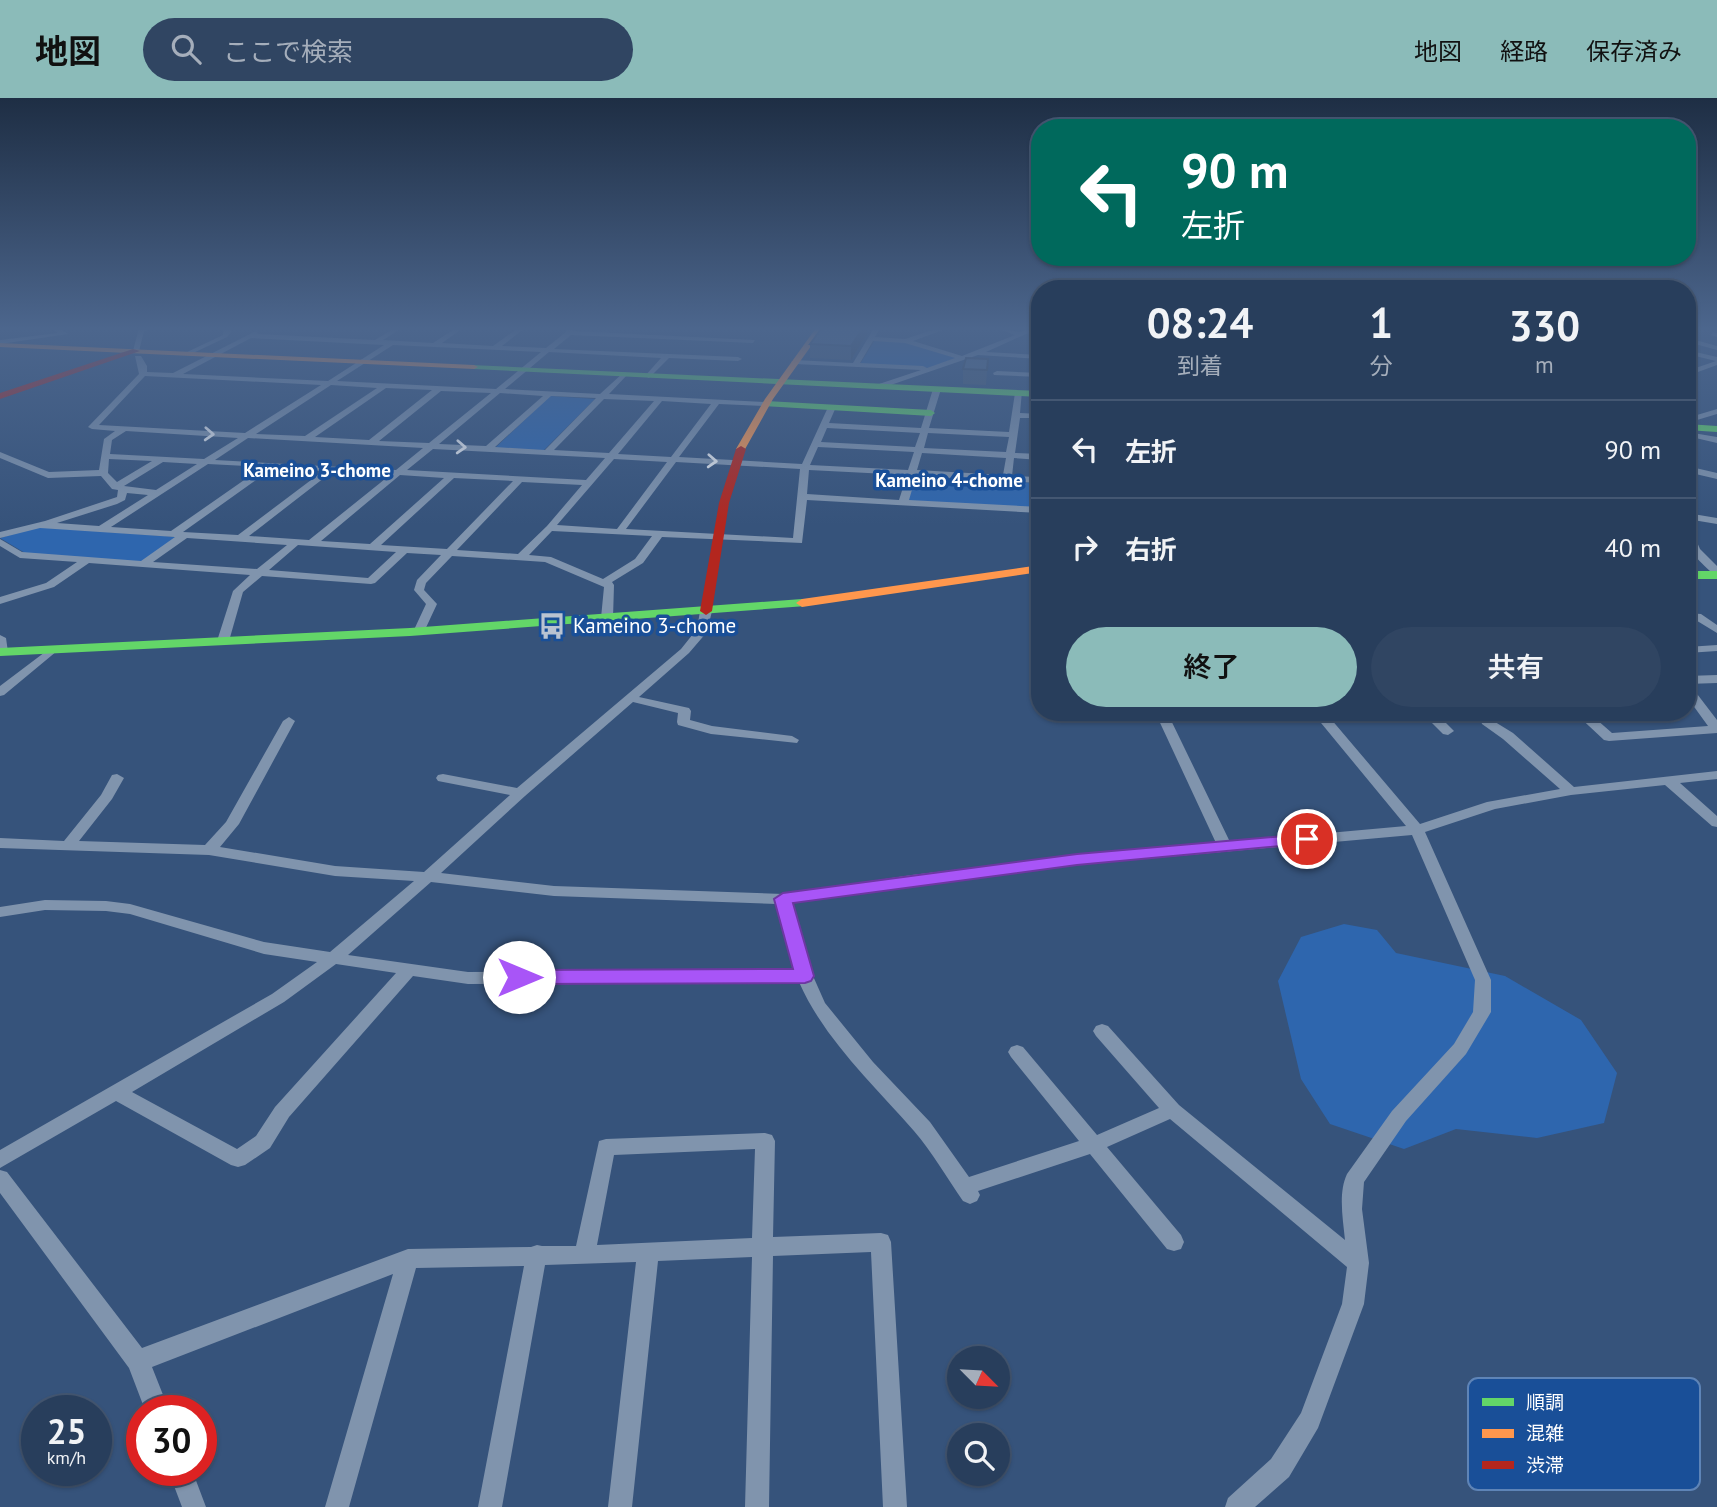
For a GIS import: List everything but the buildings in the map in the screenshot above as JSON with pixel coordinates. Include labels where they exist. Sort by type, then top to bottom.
[{"type":"main road","points":[[706,611],[718,538],[736,463],[743,444],[773,394]]},
{"type":"main road","points":[[766,404],[931,413]]},
{"type":"main road","points":[[1696,428],[1717,429]]},
{"type":"main road","points":[[1,647],[53,649],[419,632],[706,611],[857,597],[1031,569]]},
{"type":"main road","points":[[1696,574],[1717,573]]},
{"type":"street","points":[[123,394],[92,426],[1031,479]]},
{"type":"street","points":[[101,530],[313,394]]},
{"type":"street","points":[[308,438],[373,394]]},
{"type":"street","points":[[372,442],[433,394]]},
{"type":"street","points":[[312,543],[495,394]]},
{"type":"street","points":[[489,448],[549,394]]},
{"type":"street","points":[[563,394],[766,404]]},
{"type":"street","points":[[548,452],[605,394]]},
{"type":"street","points":[[903,503],[936,394]]},
{"type":"street","points":[[1007,478],[1019,394]]},
{"type":"street","points":[[522,557],[550,528],[660,398]]},
{"type":"street","points":[[619,532],[717,401]]},
{"type":"street","points":[[550,528],[798,541],[805,467],[832,407]]},
{"type":"street","points":[[1696,422],[1717,411]]},
{"type":"street","points":[[1015,415],[1031,416]]},
{"type":"street","points":[[824,425],[1013,435]]},
{"type":"street","points":[[103,473],[108,439],[124,429]]},
{"type":"street","points":[[1696,431],[1717,440]]},
{"type":"street","points":[[815,444],[1031,456]]},
{"type":"street","points":[[0,455],[48,475],[103,473],[118,489],[119,500],[0,535]]},
{"type":"street","points":[[106,456],[588,483]]},
{"type":"street","points":[[118,489],[163,458]]},
{"type":"street","points":[[173,534],[272,465]]},
{"type":"street","points":[[239,539],[332,468]]},
{"type":"street","points":[[1696,471],[1717,476]]},
{"type":"street","points":[[373,547],[452,475]]},
{"type":"street","points":[[419,632],[432,604],[418,586],[520,479]]},
{"type":"street","points":[[118,489],[159,493]]},
{"type":"street","points":[[802,497],[1031,510]]},
{"type":"street","points":[[1696,518],[1717,521]]},
{"type":"street","points":[[38,525],[547,559],[609,585],[607,618]]},
{"type":"street","points":[[142,565],[185,535]]},
{"type":"street","points":[[604,583],[639,561],[659,535]]},
{"type":"street","points":[[0,542],[20,555],[371,581],[404,550]]},
{"type":"street","points":[[223,641],[238,591],[296,542]]},
{"type":"street","points":[[1696,551],[1717,573]]},
{"type":"street","points":[[0,601],[50,585],[87,561]]},
{"type":"street","points":[[0,1160],[278,998],[333,958],[430,877],[520,793],[685,651],[703,631],[706,611]]},
{"type":"street","points":[[1696,616],[1717,630]]},
{"type":"street","points":[[1696,649],[1717,648]]},
{"type":"street","points":[[0,692],[53,649]]},
{"type":"street","points":[[1696,680],[1717,679]]},
{"type":"street","points":[[631,698],[685,711],[683,722],[711,730],[792,740]]},
{"type":"street","points":[[1696,706],[1717,729]]},
{"type":"street","points":[[209,850],[232,824],[289,721]]},
{"type":"street","points":[[1165,721],[1225,846]]},
{"type":"street","points":[[1237,1507],[1280,1468],[1310,1420],[1353,1304],[1358,1264],[1352,1209],[1353,1180],[1399,1116],[1460,1049],[1482,1012],[1483,980],[1417,830],[1326,721]]},
{"type":"street","points":[[1437,721],[1448,731]]},
{"type":"street","points":[[1590,721],[1609,737],[1717,729]]},
{"type":"street","points":[[1487,722],[1515,741],[1571,791]]},
{"type":"street","points":[[0,843],[209,850],[335,871],[430,877],[554,891],[783,899],[1077,860],[1417,830],[1492,805],[1571,791],[1717,775]]},
{"type":"street","points":[[68,845],[107,796],[117,778]]},
{"type":"street","points":[[443,778],[520,793]]},
{"type":"street","points":[[1670,782],[1717,823]]},
{"type":"street","points":[[783,899],[805,976],[818,1006],[867,1067],[923,1128],[968,1191],[1093,1145],[1172,1110]]},
{"type":"street","points":[[0,912],[45,905],[130,909],[264,948],[468,978],[805,976]]},
{"type":"street","points":[[115,1092],[238,1159],[263,1142],[282,1112],[410,968]]},
{"type":"street","points":[[1102,1031],[1172,1110],[1358,1264]]},
{"type":"street","points":[[1017,1052],[1174,1242]]},
{"type":"street","points":[[585,1255],[606,1147],[765,1141],[757,1507]]},
{"type":"street","points":[[0,1178],[138,1361],[151,1395]]},
{"type":"street","points":[[138,1361],[408,1259],[585,1255],[881,1242],[895,1507]]},
{"type":"street","points":[[620,1507],[648,1252]]},
{"type":"street","points":[[490,1507],[537,1254]]},
{"type":"street","points":[[337,1507],[408,1259]]},
{"type":"street","points":[[186,1486],[194,1507]]},
{"type":"shaded area","points":[[550,396],[595,399],[543,451],[495,448]]},
{"type":"shaded area","points":[[913,477],[1031,483],[1031,510],[905,502]]},
{"type":"shaded area","points":[[37,527],[179,537],[142,562],[25,553],[0,538]]},
{"type":"shaded area","points":[[1344,924],[1377,930],[1396,953],[1505,976],[1581,1020],[1617,1073],[1604,1123],[1537,1138],[1456,1129],[1404,1149],[1330,1124],[1301,1079],[1278,981],[1301,937]]},
{"type":"traffic: fast","points":[[766,404],[931,413]]},
{"type":"traffic: fast","points":[[1696,428],[1717,429]]},
{"type":"traffic: fast","points":[[1696,575],[1717,575]]},
{"type":"traffic: fast","points":[[0,652],[410,632],[802,603]]},
{"type":"traffic: slow","points":[[741,449],[773,394]]},
{"type":"traffic: slow","points":[[802,603],[1031,569]]},
{"type":"traffic: jam","points":[[0,396],[7,394]]},
{"type":"traffic: jam","points":[[706,611],[724,503],[741,449]]},
{"type":"place","name":"Kameino 3-chome","points":[[552,626]]},
{"type":"district","name":"Kameino 3-chome","points":[[317,470]]},
{"type":"district","name":"Kameino 4-chome","points":[[949,480]]},
{"type":"route","points":[[519,977],[805,976],[783,899],[1077,860],[1307,839]]}]
